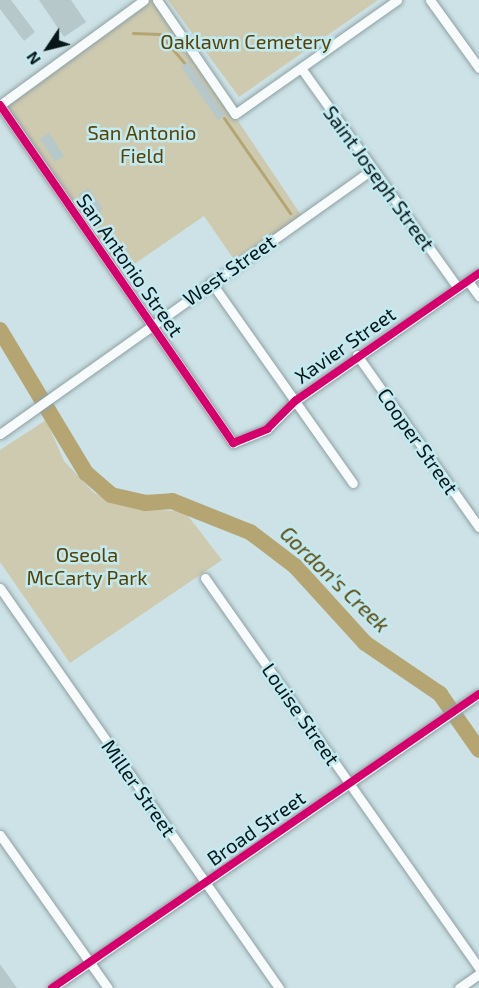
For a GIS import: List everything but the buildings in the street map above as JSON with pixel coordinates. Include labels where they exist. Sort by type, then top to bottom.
[{"type":"street","points":[[0,105],[144,0]]},
{"type":"street","points":[[157,0],[235,114],[397,0]]},
{"type":"street","points":[[430,0],[479,68]]},
{"type":"street","name":"Saint Joseph Street","points":[[300,69],[458,288]]},
{"type":"street","name":"San Antonio Street","points":[[0,105],[233,443]]},
{"type":"street","name":"West Street","points":[[0,434],[371,170]]},
{"type":"street","name":"Xavier Street","points":[[233,443],[267,429],[295,401],[357,355],[479,273]]},
{"type":"street","points":[[468,280],[479,296]]},
{"type":"street","points":[[211,282],[353,483]]},
{"type":"street","name":"Cooper Street","points":[[357,355],[479,527]]},
{"type":"street","name":"Louise Street","points":[[205,578],[479,968]]},
{"type":"street","name":"Miller Street","points":[[0,588],[279,988]]},
{"type":"street","name":"Broad Street","points":[[52,988],[475,696]]},
{"type":"street","points":[[0,835],[108,988]]},
{"type":"street","points":[[459,988],[479,974]]},
{"type":"green space","name":"San Antonio Field","points":[[144,0],[157,0],[303,218],[237,264],[204,216],[117,276],[0,106]]},
{"type":"green space","name":"Oaklawn Cemetery","points":[[168,0],[378,0],[239,97]]},
{"type":"green space","name":"Oseola McCarty Park","points":[[46,420],[64,461],[94,493],[131,507],[185,512],[222,560],[70,663],[0,562],[0,450]]},
{"type":"waterway","points":[[133,33],[160,34],[184,63]]},
{"type":"waterway","points":[[224,118],[290,213]]},
{"type":"waterway","name":"Gordon's Creek","points":[[0,330],[86,473],[111,495],[145,503],[172,501],[250,532],[295,566],[365,643],[440,694],[479,750]]},
{"type":"cycle path","points":[[0,105],[233,443],[267,429],[295,401],[479,273]]},
{"type":"cycle path","points":[[52,988],[479,694]]}]
